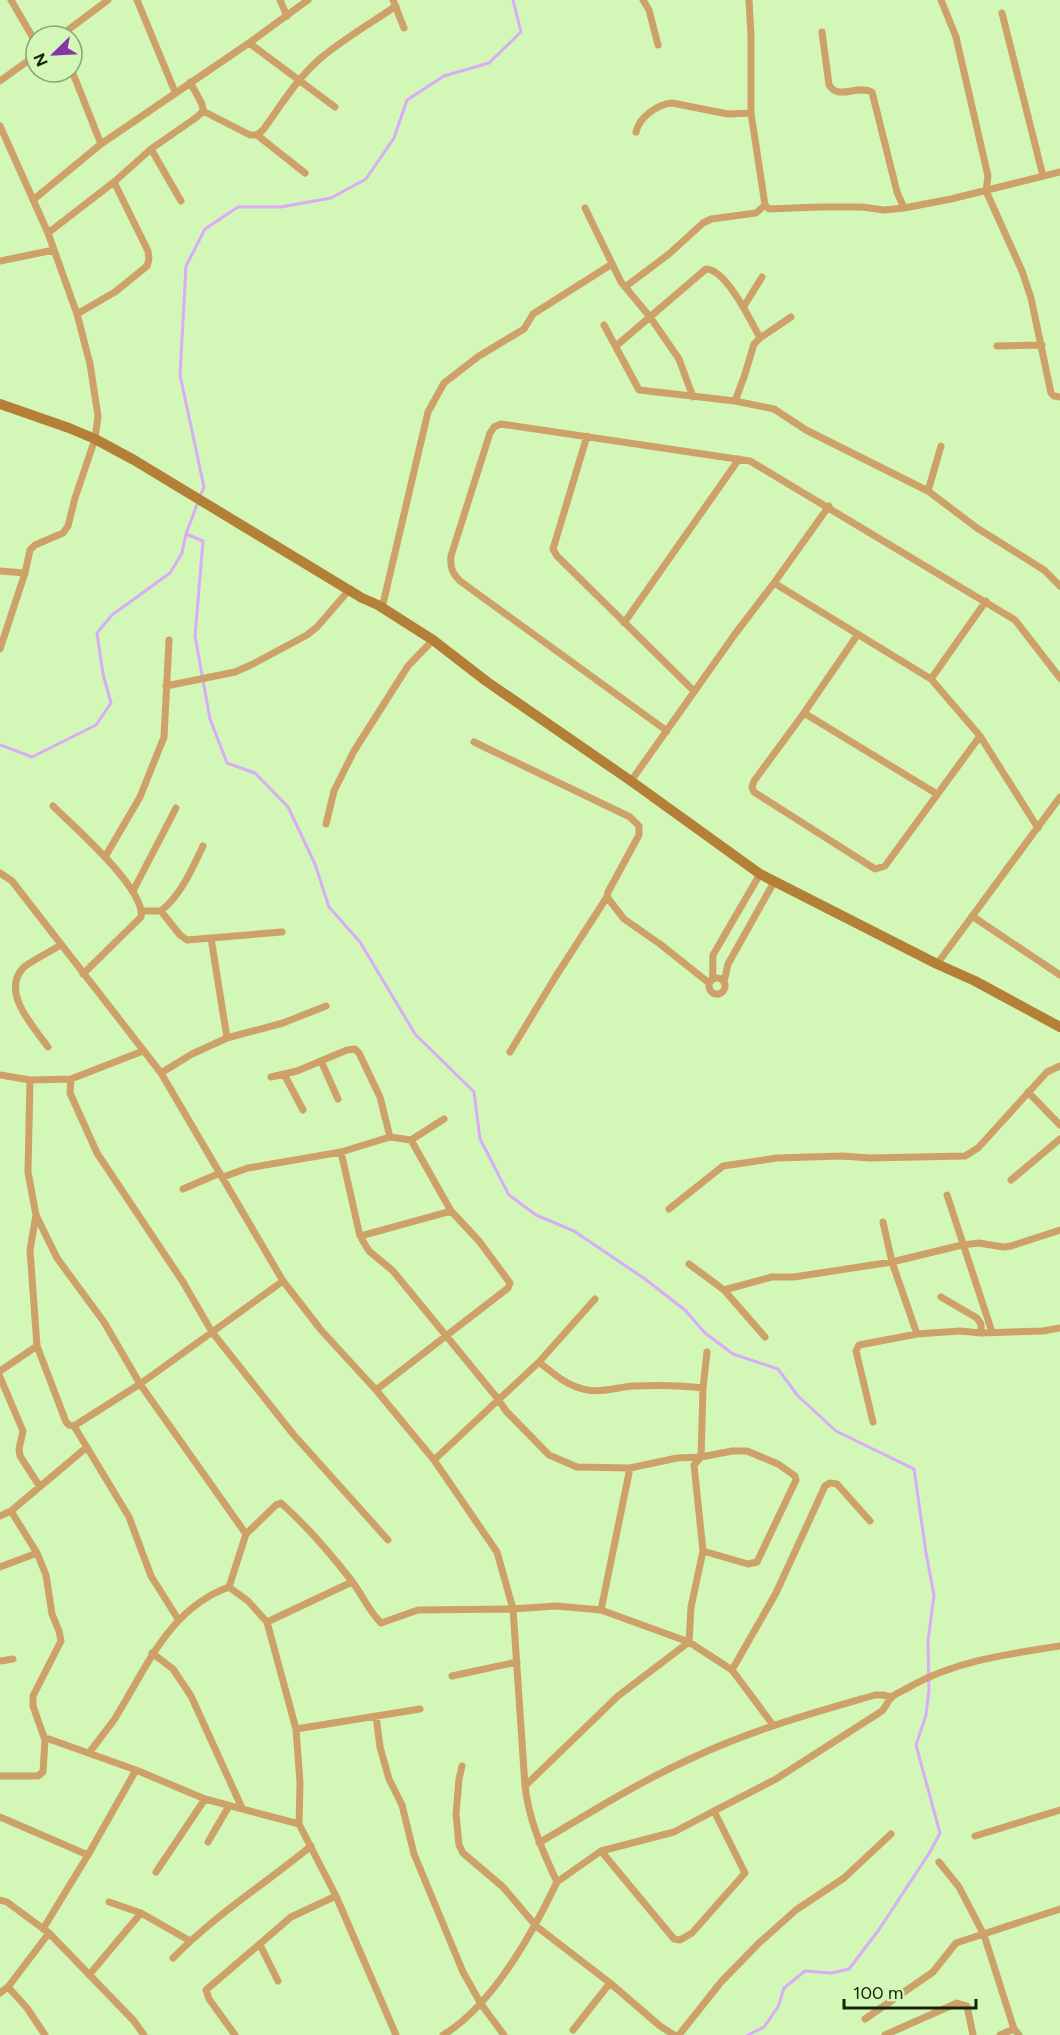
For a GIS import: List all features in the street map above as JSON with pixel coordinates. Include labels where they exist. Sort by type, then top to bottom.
[{"type":"street","points":[[11,0],[25,24]]},
{"type":"street","points":[[76,24],[108,0]]},
{"type":"street","points":[[137,0],[175,92]]},
{"type":"street","points":[[280,0],[287,16]]},
{"type":"street","points":[[33,200],[101,144],[249,44],[308,0]]},
{"type":"street","points":[[643,0],[649,10],[658,45]]},
{"type":"street","points":[[748,0],[751,36],[751,113],[765,205],[769,210],[819,207],[862,207],[884,210],[904,208],[986,191],[1060,172]]},
{"type":"street","points":[[941,0],[956,37],[988,176],[986,191],[1022,271],[1031,298],[1051,393],[1060,397]]},
{"type":"street","points":[[257,135],[299,81],[321,58],[394,3],[404,28]]},
{"type":"street","points":[[1002,13],[1043,176]]},
{"type":"street","points":[[822,32],[829,85],[833,90],[837,93],[867,90],[872,92],[897,192],[904,208]]},
{"type":"street","points":[[249,44],[335,107]]},
{"type":"street","points":[[0,81],[24,64]]},
{"type":"street","points":[[190,82],[202,104],[203,111]]},
{"type":"street","points":[[77,84],[101,144]]},
{"type":"street","points":[[636,132],[639,122],[664,104],[672,103],[728,114],[751,113]]},
{"type":"street","points":[[203,111],[250,135],[257,135],[304,173]]},
{"type":"street","points":[[48,232],[114,182],[150,149],[203,111]]},
{"type":"street","points":[[0,126],[48,232],[77,314],[90,364],[98,416],[95,439],[68,526],[63,533],[35,545],[30,550],[25,573],[0,649]]},
{"type":"street","points":[[150,149],[182,201]]},
{"type":"street","points":[[77,314],[115,292],[147,266],[149,259],[148,251],[114,182]]},
{"type":"street","points":[[625,287],[669,254],[703,223],[711,219],[756,213],[765,205]]},
{"type":"street","points":[[585,208],[625,287],[679,360],[693,397]]},
{"type":"street","points":[[0,261],[54,250]]},
{"type":"street","points":[[382,608],[428,412],[444,383],[479,356],[524,329],[533,314],[612,264]]},
{"type":"street","points":[[616,346],[706,269],[716,271],[744,306],[760,338]]},
{"type":"street","points":[[744,306],[762,277]]},
{"type":"street","points":[[735,400],[754,344],[791,317]]},
{"type":"street","points":[[604,324],[639,390],[735,400],[774,409],[806,430],[928,490],[977,528],[1044,570],[1060,586]]},
{"type":"street","points":[[997,346],[1042,345]]},
{"type":"street","points":[[0,404],[95,439],[382,608],[433,640],[486,681],[760,874],[975,981],[1060,1027]]},
{"type":"street","points":[[666,731],[453,574],[450,567],[451,556],[490,433],[494,427],[501,424],[750,461],[829,506],[1015,620],[1060,678]]},
{"type":"street","points":[[586,436],[553,549],[557,556],[694,692]]},
{"type":"street","points":[[928,490],[941,446]]},
{"type":"street","points":[[624,623],[739,459]]},
{"type":"street","points":[[630,781],[829,506]]},
{"type":"street","points":[[0,572],[25,573]]},
{"type":"street","points":[[774,583],[931,679],[980,736],[1038,828]]},
{"type":"street","points":[[166,686],[235,672],[253,664],[307,635],[325,620],[350,589]]},
{"type":"street","points":[[931,679],[986,601]]},
{"type":"street","points":[[858,634],[754,781],[752,787],[754,792],[875,869],[885,866],[980,736]]},
{"type":"street","points":[[105,857],[140,797],[164,737],[169,640]]},
{"type":"street","points":[[326,824],[334,791],[354,751],[408,666],[433,640]]},
{"type":"street","points":[[804,713],[938,794]]},
{"type":"street","points":[[474,742],[630,817],[639,826],[639,835],[608,892],[608,897],[556,975],[510,1052]]},
{"type":"street","points":[[937,964],[1060,797]]},
{"type":"street","points":[[53,806],[105,857],[133,891],[142,911],[141,917],[83,974]]},
{"type":"street","points":[[133,891],[176,808]]},
{"type":"street","points":[[142,911],[161,911],[184,885],[203,846]]},
{"type":"street","points":[[0,873],[12,881],[161,1073],[283,1281],[321,1330],[376,1390],[434,1460],[497,1552],[513,1609],[528,1810],[539,1843],[557,1882]]},
{"type":"street","points":[[760,874],[713,955],[714,970],[710,981],[710,992],[718,995],[725,990],[724,982],[728,964],[774,882]]},
{"type":"street","points":[[608,897],[624,919],[710,981],[721,979],[724,982]]},
{"type":"street","points":[[161,911],[180,935],[187,940],[282,932]]},
{"type":"street","points":[[972,916],[1057,974],[1060,965]]},
{"type":"street","points":[[212,938],[227,1038]]},
{"type":"street","points":[[48,1047],[15,1001],[12,986],[17,975],[24,968],[61,945]]},
{"type":"street","points":[[161,1073],[192,1054],[227,1038],[283,1023],[326,1006]]},
{"type":"street","points":[[271,1077],[297,1071],[347,1050],[355,1049],[380,1097],[390,1137]]},
{"type":"street","points":[[0,1075],[30,1080],[71,1079],[143,1051]]},
{"type":"street","points":[[321,1061],[338,1099]]},
{"type":"street","points":[[669,1209],[723,1166],[777,1158],[965,1156],[978,1148],[1047,1072],[1060,1066]]},
{"type":"street","points":[[284,1074],[303,1110]]},
{"type":"street","points":[[71,1079],[70,1093],[97,1153],[213,1332],[293,1434],[388,1540]]},
{"type":"street","points":[[30,1080],[28,1172],[36,1215],[57,1258],[104,1322],[140,1384],[246,1534]]},
{"type":"street","points":[[1028,1092],[1060,1125]]},
{"type":"street","points":[[183,1189],[248,1168],[341,1152],[390,1137],[411,1140],[444,1119]]},
{"type":"street","points":[[1011,1180],[1060,1139]]},
{"type":"street","points":[[376,1390],[508,1288],[510,1283],[479,1241],[451,1211],[411,1140]]},
{"type":"street","points":[[341,1152],[360,1236],[369,1251],[393,1271],[506,1411],[549,1455],[576,1467],[630,1468],[677,1458],[747,1450],[778,1464],[795,1476],[796,1480],[757,1562],[748,1564],[703,1551]]},
{"type":"street","points":[[947,1195],[992,1332]]},
{"type":"street","points":[[360,1236],[451,1211]]},
{"type":"street","points":[[36,1215],[30,1250],[37,1346],[66,1422],[74,1426],[129,1517],[150,1576],[178,1619]]},
{"type":"street","points":[[883,1222],[892,1262],[917,1334]]},
{"type":"street","points":[[724,1290],[772,1277],[794,1277],[892,1262],[962,1245],[979,1243],[1011,1246],[1060,1230]]},
{"type":"street","points":[[689,1263],[724,1290],[765,1337]]},
{"type":"street","points":[[74,1426],[140,1384],[283,1281]]},
{"type":"street","points":[[941,1297],[977,1318],[981,1324],[981,1333]]},
{"type":"street","points":[[434,1460],[539,1362],[595,1299]]},
{"type":"street","points":[[873,1422],[856,1351],[858,1345],[917,1334],[1060,1328]]},
{"type":"street","points":[[0,1371],[37,1346]]},
{"type":"street","points":[[525,1786],[618,1696],[689,1642],[692,1607],[703,1551],[694,1465],[701,1457],[703,1389],[707,1352]]},
{"type":"street","points":[[539,1362],[557,1377],[574,1387],[588,1391],[681,1385],[703,1389]]},
{"type":"street","points":[[0,1377],[23,1431],[19,1449],[20,1456],[40,1487]]},
{"type":"street","points":[[0,1516],[11,1511],[87,1447]]},
{"type":"street","points":[[601,1610],[630,1468]]},
{"type":"street","points":[[732,1670],[776,1593],[825,1486],[830,1483],[837,1484],[870,1521]]},
{"type":"street","points":[[230,1587],[246,1534],[276,1505],[281,1503],[304,1524],[352,1582],[373,1615],[381,1623],[418,1610],[556,1606],[601,1610],[689,1642],[732,1670],[773,1725]]},
{"type":"street","points":[[0,1776],[41,1775],[45,1740],[33,1706],[33,1696],[61,1641],[52,1614],[46,1575],[37,1553],[11,1511]]},
{"type":"street","points":[[0,1567],[37,1553]]},
{"type":"street","points":[[267,1622],[352,1582]]},
{"type":"street","points":[[89,1753],[113,1720],[152,1653],[178,1619],[213,1593],[230,1587]]},
{"type":"street","points":[[230,1587],[248,1601],[267,1622],[296,1729],[300,1783],[299,1824],[336,1896],[396,2035]]},
{"type":"street","points":[[443,2035],[454,2032],[482,2004],[536,1926],[557,1882],[601,1851],[674,1832],[776,1779],[882,1711],[888,1705],[891,1697],[920,1681],[956,1666],[984,1658],[1060,1646]]},
{"type":"street","points":[[152,1653],[173,1669],[191,1696],[242,1808]]},
{"type":"street","points":[[0,1661],[13,1659]]},
{"type":"street","points":[[452,1676],[517,1662]]},
{"type":"street","points":[[539,1843],[611,1800],[692,1758],[773,1725],[875,1695],[891,1697]]},
{"type":"street","points":[[296,1729],[420,1709]]},
{"type":"street","points":[[376,1716],[380,1747],[389,1779],[402,1805],[414,1854],[463,1972],[504,2035]]},
{"type":"street","points":[[45,1740],[49,1739],[136,1770],[205,1799],[299,1824]]},
{"type":"street","points":[[462,1766],[456,1815],[459,1845],[463,1853],[503,1887],[536,1926],[674,2035]]},
{"type":"street","points":[[0,1993],[8,1986],[46,1931],[136,1770]]},
{"type":"street","points":[[156,1872],[205,1799]]},
{"type":"street","points":[[208,1842],[230,1806]]},
{"type":"street","points":[[975,1836],[1060,1810]]},
{"type":"street","points":[[601,1851],[674,1939],[681,1940],[692,1933],[745,1873],[714,1811]]},
{"type":"street","points":[[0,1817],[88,1855]]},
{"type":"street","points":[[679,2035],[722,1982],[759,1943],[796,1910],[844,1878],[891,1834]]},
{"type":"street","points":[[173,1958],[253,1889],[279,1872],[310,1846]]},
{"type":"street","points":[[939,1862],[959,1887],[984,1935],[1016,2032],[1000,2035]]},
{"type":"street","points":[[235,2035],[209,1999],[206,1990],[291,1917],[336,1896]]},
{"type":"street","points":[[0,1900],[7,1902],[46,1931],[134,2021],[144,2035]]},
{"type":"street","points":[[109,1902],[141,1913],[190,1941]]},
{"type":"street","points":[[866,2019],[933,1972],[956,1943],[1060,1909]]},
{"type":"street","points":[[89,1975],[141,1913]]},
{"type":"street","points":[[260,1945],[278,1981]]},
{"type":"street","points":[[573,2030],[610,1983]]},
{"type":"street","points":[[8,1986],[27,2008],[45,2035]]},
{"type":"street","points":[[885,2035],[957,2003],[967,2006],[973,2035]]},
{"type":"street","points":[[655,2035],[660,2026]]},
{"type":"waterway","points":[[200,496],[204,487],[180,375],[186,266],[205,229],[238,207],[281,207],[331,198],[366,179],[394,138],[407,100],[444,76],[489,63],[521,32],[513,0]]},
{"type":"waterway","points":[[0,745],[32,757],[96,725],[111,703],[103,674],[97,633],[112,615],[170,573],[182,553],[186,534],[198,502]]},
{"type":"waterway","points":[[186,534],[203,541],[195,636],[210,719],[227,763],[255,773],[288,807],[315,864],[329,907],[360,942],[415,1034],[474,1092],[480,1139],[509,1195],[536,1215],[574,1231],[645,1279],[685,1310],[705,1333],[733,1354],[778,1369],[798,1396],[836,1431],[914,1469],[934,1595],[928,1641],[929,1690],[926,1715],[916,1745],[940,1833],[878,1931],[849,1969],[831,1973],[805,1971],[784,1988],[778,2007],[764,2027],[748,2035]]}]
